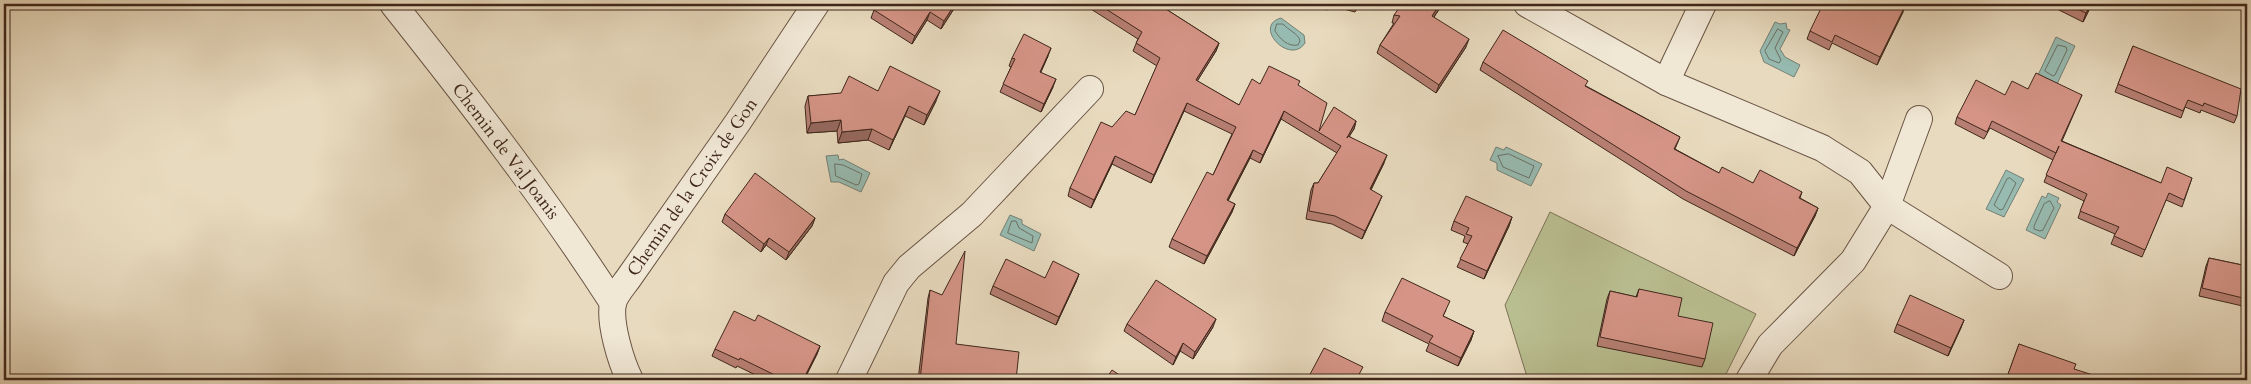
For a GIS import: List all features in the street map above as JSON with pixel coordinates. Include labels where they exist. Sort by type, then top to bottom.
[{"type":"street","name":"Chemin de Val Joanis","points":[[393,4],[477,110],[543,199],[613,303]]},
{"type":"street","name":"Chemin de la Croix de Gon","points":[[613,303],[738,122],[816,4]]},
{"type":"street","points":[[1527,4],[1666,82],[1822,148],[1860,172],[1887,206],[1999,276]]},
{"type":"street","points":[[1666,82],[1703,4]]},
{"type":"street","points":[[849,380],[896,283],[909,267],[972,214],[1090,89]]},
{"type":"street","points":[[1748,380],[1770,345],[1853,261],[1887,206],[1919,119]]},
{"type":"street","points":[[613,303],[615,336],[623,366],[630,380]]},
{"type":"green space","points":[[1550,212],[1756,314],[1723,380],[1528,380],[1505,305]]},
{"type":"water","points":[[1281,18],[1304,35],[1305,43],[1298,49],[1291,50],[1283,47],[1276,42],[1272,35],[1270,29],[1273,22]]},
{"type":"water","points":[[1775,22],[1780,24],[1786,23],[1787,29],[1790,30],[1780,49],[1785,57],[1800,65],[1794,77],[1764,62],[1760,51]]},
{"type":"water","points":[[2056,37],[2075,46],[2057,84],[2038,75]]},
{"type":"water","points":[[1496,147],[1504,150],[1506,147],[1542,164],[1531,186],[1497,170],[1497,163],[1490,160]]},
{"type":"water","points":[[838,155],[839,160],[843,159],[870,173],[861,192],[839,182],[831,182],[826,156]]},
{"type":"water","points":[[2006,170],[2024,179],[2004,217],[1986,209]]},
{"type":"water","points":[[2048,193],[2059,198],[2057,202],[2061,205],[2045,239],[2026,230],[2042,196],[2046,198]]},
{"type":"water","points":[[1010,215],[1022,220],[1022,224],[1041,234],[1034,251],[1000,235]]},
{"type":"building","points":[[878,4],[955,4],[944,21],[930,12],[915,36],[874,10]]},
{"type":"building","points":[[1098,4],[1158,4],[1219,43],[1196,80],[1239,105],[1252,79],[1260,84],[1269,66],[1300,81],[1298,85],[1327,103],[1319,131],[1334,107],[1356,121],[1348,136],[1387,155],[1370,189],[1382,196],[1365,231],[1335,216],[1309,211],[1314,183],[1318,183],[1341,146],[1284,111],[1263,155],[1253,150],[1227,200],[1235,204],[1207,256],[1172,239],[1207,172],[1213,175],[1236,127],[1187,103],[1154,175],[1115,156],[1094,200],[1070,188],[1101,122],[1112,127],[1126,111],[1135,115],[1160,58],[1136,43],[1142,32]]},
{"type":"building","points":[[1402,4],[1440,4],[1432,16],[1469,39],[1439,85],[1380,45],[1400,16],[1394,15]]},
{"type":"building","points":[[1823,4],[1906,4],[1880,57],[1835,35],[1832,42],[1810,31]]},
{"type":"building","points":[[2067,4],[2091,4],[2086,13]]},
{"type":"building","points":[[1503,30],[1588,81],[1585,86],[1680,137],[1674,149],[1719,173],[1722,167],[1753,183],[1760,170],[1802,192],[1799,198],[1818,208],[1797,248],[1686,191],[1483,62]]},
{"type":"building","points":[[1024,34],[1051,48],[1040,72],[1056,79],[1044,104],[1003,84],[1015,59],[1012,58]]},
{"type":"building","points":[[2133,46],[2241,89],[2237,116],[2204,103],[2203,106],[2188,100],[2183,111],[2118,84]]},
{"type":"building","points":[[890,66],[940,91],[927,115],[909,106],[893,140],[872,129],[842,132],[841,120],[811,123],[808,96],[841,93],[849,76],[878,91]]},
{"type":"building","points":[[2036,73],[2082,95],[2061,141],[2161,183],[2167,167],[2192,178],[2184,200],[2169,193],[2145,250],[2114,236],[2119,227],[2080,211],[2087,194],[2046,175],[2056,153],[1992,121],[1987,132],[1957,117],[1976,80],[2005,95],[2012,81],[2028,89]]},
{"type":"building","points":[[755,173],[815,218],[789,252],[769,238],[764,244],[725,214]]},
{"type":"building","points":[[1466,196],[1512,217],[1487,271],[1460,259],[1472,236],[1466,234],[1469,228],[1454,221]]},
{"type":"building","points":[[965,251],[956,344],[1019,352],[1016,380],[920,380],[930,290],[942,295]]},
{"type":"building","points":[[2209,258],[2247,266],[2247,299],[2202,288]]},
{"type":"building","points":[[1006,259],[1045,278],[1053,261],[1079,274],[1059,317],[993,286]]},
{"type":"building","points":[[1402,278],[1450,301],[1443,316],[1474,331],[1461,358],[1429,342],[1433,336],[1385,312]]},
{"type":"building","points":[[1156,280],[1216,319],[1195,352],[1183,343],[1176,357],[1127,324]]},
{"type":"building","points":[[1639,289],[1682,298],[1678,316],[1713,323],[1705,359],[1600,337],[1610,291],[1637,297]]},
{"type":"building","points":[[1910,295],[1964,320],[1951,348],[1897,324]]},
{"type":"building","points":[[734,311],[755,321],[758,315],[820,346],[803,380],[785,380],[740,358],[739,360],[715,349]]},
{"type":"building","points":[[2019,344],[2076,364],[2074,369],[2093,375],[2091,380],[2017,380],[2007,377]]},
{"type":"building","points":[[1324,348],[1363,367],[1356,380],[1307,380]]},
{"type":"building","points":[[1112,370],[1127,380],[1105,380]]}]
